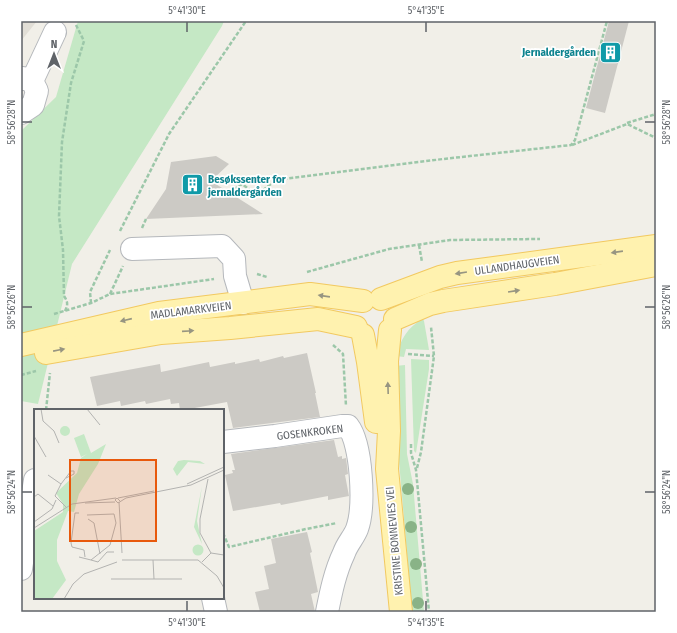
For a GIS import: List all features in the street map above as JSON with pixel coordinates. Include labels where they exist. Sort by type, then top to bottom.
[{"type":"main road","name":"ULLANDHAUGVEIEN","points":[[372,300],[440,277],[457,273],[656,246]]},
{"type":"main road","points":[[392,325],[394,312],[391,307],[372,300],[355,310],[354,322],[360,331],[368,337],[374,338],[380,337],[392,325],[430,304],[555,284],[656,264]]},
{"type":"main road","name":"MADLAMARKVEIEN","points":[[21,345],[159,312],[310,294],[372,300]]},
{"type":"main road","name":"MADLAMARKVEIEN","points":[[21,358],[162,332],[230,328],[318,319],[360,331]]},
{"type":"main road","name":"KRISTINE BONNEVIES VEI","points":[[392,325],[387,361],[389,431],[387,469],[401,612]]},
{"type":"main road","name":"KRISTINE BONNEVIES VEI","points":[[360,331],[368,362],[377,431],[387,469]]},
{"type":"street","points":[[21,113],[33,105],[37,91],[26,80],[55,32]]},
{"type":"street","points":[[121,243],[222,246],[234,259],[235,276],[243,303]]},
{"type":"street","name":"GOSENKROKEN","points":[[224,442],[348,426],[355,443],[359,462],[362,495],[357,528],[344,551],[338,568],[327,612]]},
{"type":"street","points":[[21,569],[34,486]]},
{"type":"street","points":[[213,599],[216,612]]},
{"type":"path","points":[[67,307],[67,301],[64,296],[63,250],[59,216],[63,135],[71,83],[84,41],[74,21]]},
{"type":"path","points":[[91,303],[90,292],[121,243],[169,134],[246,21]]},
{"type":"path","points":[[571,145],[574,140],[607,21]]},
{"type":"path","points":[[230,193],[242,184],[257,195],[276,180],[571,145],[656,114]]},
{"type":"path","points":[[627,124],[656,138]]},
{"type":"path","points":[[423,269],[419,245],[450,240],[547,239]]},
{"type":"path","points":[[429,612],[416,470],[421,452],[434,356],[431,326]]},
{"type":"path","points":[[408,354],[434,356]]},
{"type":"path","points":[[344,364],[348,426]]},
{"type":"path","points":[[46,409],[51,374],[49,368]]},
{"type":"path","points":[[224,536],[229,547],[306,529],[359,519]]},
{"type":"shaded area","points":[[21,21],[37,21],[21,41]]},
{"type":"green space","points":[[78,21],[224,21],[72,264],[38,404],[21,401],[21,131],[56,97]]},
{"type":"green space","points":[[423,319],[429,350],[406,349],[404,357],[396,356],[405,334]]},
{"type":"green space","points":[[411,359],[429,360],[429,369],[416,453],[414,451]]},
{"type":"green space","points":[[405,365],[407,454],[413,484],[424,612],[412,612],[396,426],[395,366]]},
{"type":"building","name":"Jernaldergården","points":[[609,21],[629,21],[605,113],[586,108]]},
{"type":"building","name":"Besøkssenter for jernaldergården","points":[[216,156],[229,164],[211,181],[263,214],[146,219],[166,189],[171,162]]},
{"type":"building","points":[[307,353],[320,417],[233,428],[227,402],[189,409],[180,409],[179,403],[171,404],[170,399],[146,404],[145,401],[121,406],[120,401],[97,406],[90,377],[160,364],[161,372],[209,362],[210,367],[259,359],[260,362],[283,356],[284,358]]},
{"type":"building","points":[[334,440],[338,457],[342,456],[342,459],[346,458],[348,474],[345,475],[349,496],[328,500],[328,496],[281,505],[280,503],[233,511],[225,475],[233,473],[232,470],[235,470],[231,454]]},
{"type":"building","points":[[307,532],[312,552],[310,553],[318,592],[311,594],[315,612],[260,612],[255,592],[269,589],[264,566],[276,563],[271,539]]},
{"type":"place","name":"Jernaldergården","points":[[611,52]]},
{"type":"place","name":"Besøkssenter for jernaldergården","points":[[192,185]]}]
